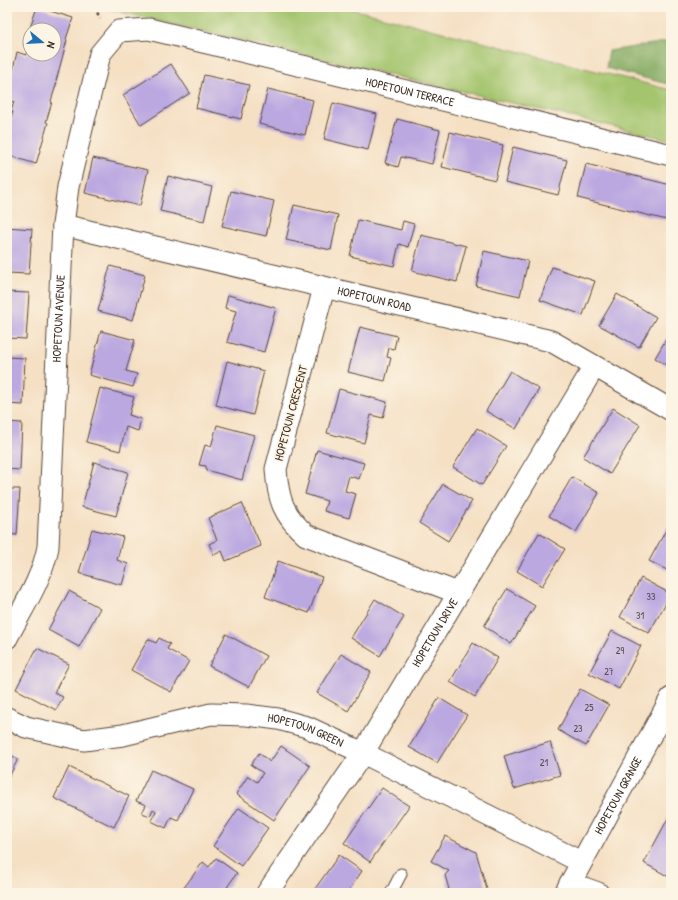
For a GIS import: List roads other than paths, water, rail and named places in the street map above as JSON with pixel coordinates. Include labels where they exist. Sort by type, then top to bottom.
[{"type":"street","name":"HOPETOUN TERRACE","points":[[148,29],[671,155]]},
{"type":"street","name":"HOPETOUN AVENUE","points":[[7,638],[40,574],[48,547],[63,225],[68,187],[100,54],[119,31],[148,29]]},
{"type":"street","name":"HOPETOUN ROAD","points":[[63,225],[551,341],[671,410]]},
{"type":"street","name":"HOPETOUN CRESCENT","points":[[324,288],[276,469],[278,491],[286,514],[294,525],[306,535],[458,593]]},
{"type":"street","name":"HOPETOUN DRIVE","points":[[267,893],[363,753],[594,367]]},
{"type":"street","name":"HOPETOUN GRANGE","points":[[567,888],[668,709]]},
{"type":"street","name":"HOPETOUN GREEN","points":[[7,718],[26,727],[84,740],[123,735],[211,714],[247,715],[278,719],[307,727],[363,753],[581,862]]},
{"type":"street","points":[[567,888],[598,893]]},
{"type":"lane","points":[[391,893],[401,874]]}]
